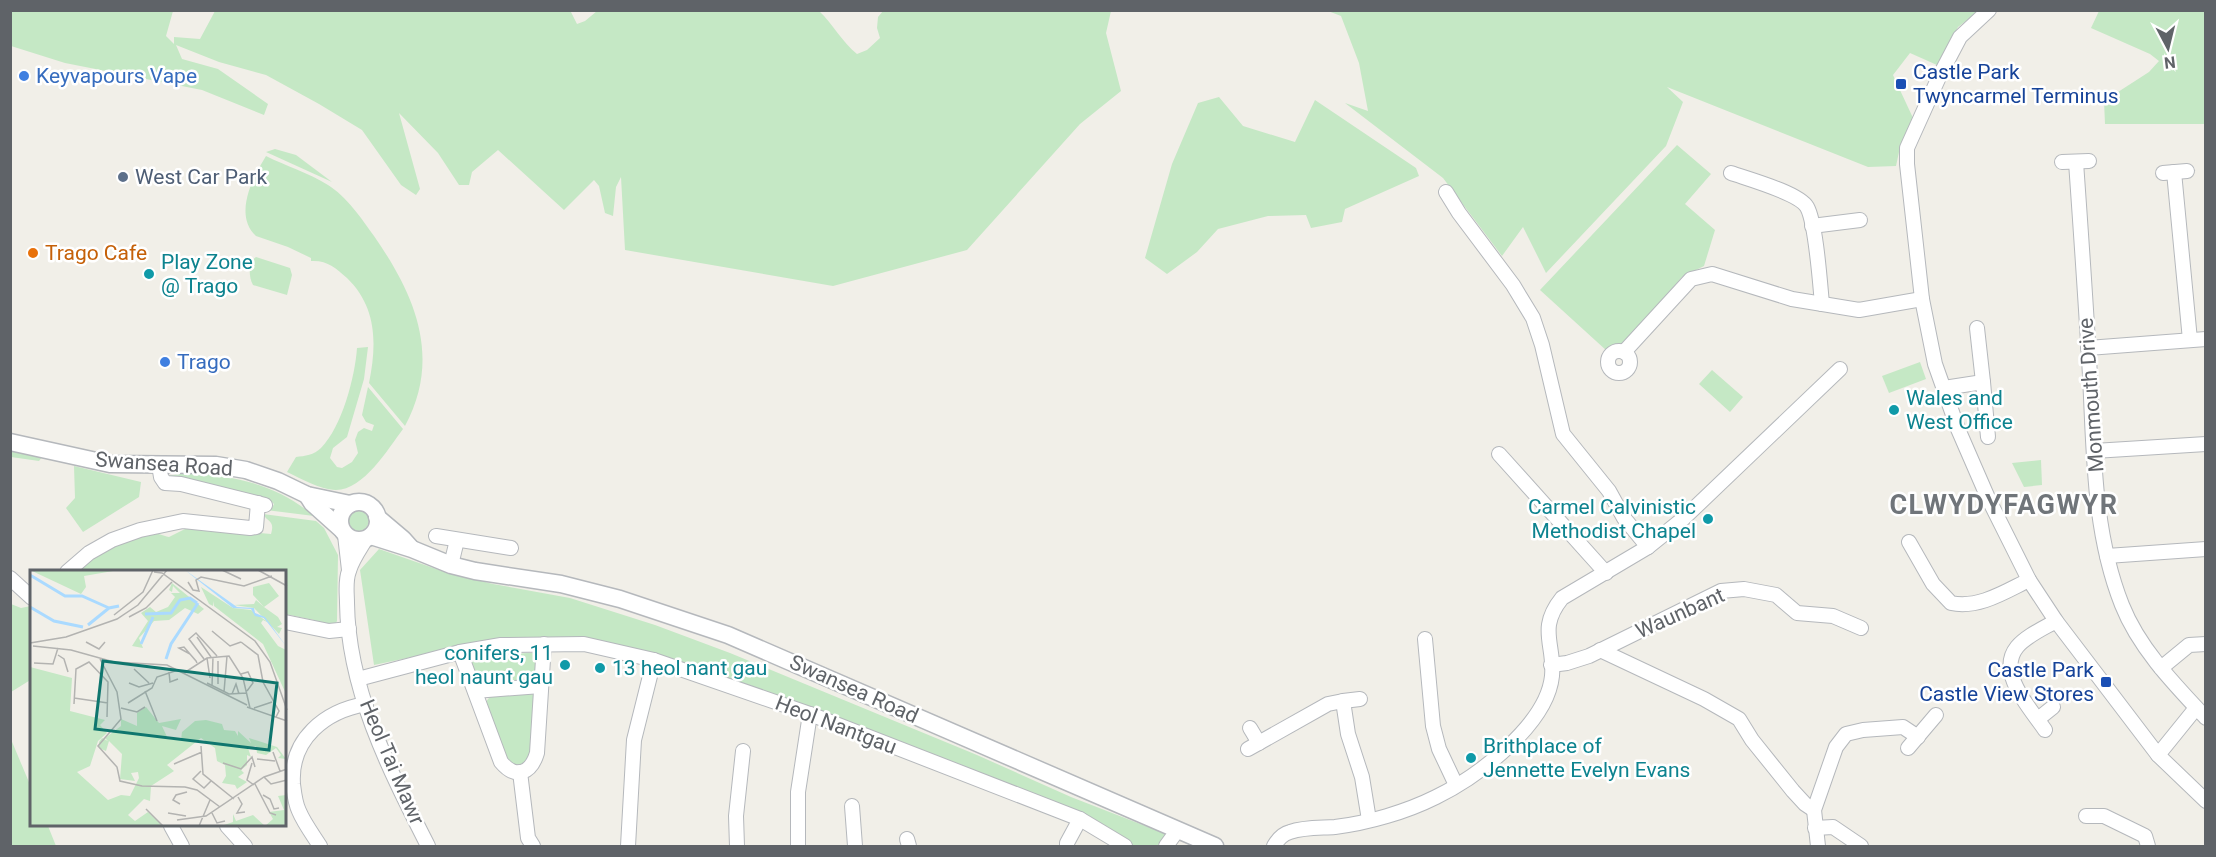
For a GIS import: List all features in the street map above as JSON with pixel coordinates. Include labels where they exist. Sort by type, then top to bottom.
[{"type":"street","points":[[1989,10],[1960,37],[1907,148],[1922,299],[1935,364],[1958,429],[1988,498],[2029,579],[2056,621],[2158,755],[2205,801]]},
{"type":"street","name":"Monmouth Drive","points":[[2076,162],[2094,451],[2100,525],[2107,556],[2122,606],[2141,639],[2161,668],[2201,713]]},
{"type":"street","points":[[2175,172],[2190,340]]},
{"type":"street","points":[[1731,173],[1790,194],[1807,206],[1812,226],[1822,304]]},
{"type":"street","points":[[1446,192],[1513,285],[1533,318],[1542,345],[1563,434],[1610,490],[1624,518],[1648,547]]},
{"type":"street","points":[[1812,226],[1860,220]]},
{"type":"street","points":[[1623,352],[1691,279],[1712,274],[1792,299],[1859,310],[1922,299]]},
{"type":"street","points":[[1977,328],[1988,437]]},
{"type":"street","points":[[2088,348],[2205,339]]},
{"type":"street","points":[[1274,846],[1278,839],[1291,831],[1336,827],[1410,808],[1436,797],[1491,760],[1535,719],[1545,699],[1550,682],[1551,665],[1549,619],[1552,610],[1562,598],[1648,547],[1684,518],[1840,369]]},
{"type":"street","points":[[1944,388],[1983,382]]},
{"type":"street","name":"Swansea Road","points":[[10,442],[110,464],[216,465],[246,470],[278,481],[307,495],[350,504],[365,503],[374,509],[377,517],[404,539],[412,549]]},
{"type":"street","points":[[2094,451],[2205,444]]},
{"type":"street","points":[[1499,454],[1606,573]]},
{"type":"street","points":[[69,570],[89,553],[112,540],[150,527],[183,521],[256,527],[262,504],[181,484],[165,483],[161,477],[159,465]]},
{"type":"street","points":[[307,495],[312,503],[343,532]]},
{"type":"street","points":[[343,532],[339,518],[345,507],[350,504]]},
{"type":"street","points":[[368,538],[377,526],[377,517]]},
{"type":"street","name":"Swansea Road","points":[[343,532],[354,540],[368,538],[412,549],[452,566],[475,572],[561,584],[620,599],[728,635],[1215,846]]},
{"type":"street","name":"Heol Tai Mawr","points":[[343,532],[349,570],[347,590],[349,629],[358,679],[373,729],[428,846]]},
{"type":"street","points":[[436,536],[511,548]]},
{"type":"street","name":"Heol Tai Mawr","points":[[349,570],[368,538]]},
{"type":"street","points":[[452,566],[457,540]]},
{"type":"street","points":[[1909,542],[1933,584],[1952,603],[1975,603],[1996,597],[2029,579]]},
{"type":"street","points":[[2107,556],[2205,549]]},
{"type":"street","points":[[10,578],[30,596]]},
{"type":"street","name":"Waunbant","points":[[1551,665],[1567,663],[1600,650],[1721,591],[1744,589],[1776,595],[1797,613],[1833,616],[1861,627]]},
{"type":"street","points":[[2053,707],[2042,724],[2013,680],[2012,660],[2018,645],[2056,621]]},
{"type":"street","points":[[286,622],[329,631],[349,629]]},
{"type":"street","points":[[1425,639],[1433,726],[1439,749],[1456,785]]},
{"type":"street","points":[[460,652],[501,762],[514,773],[526,771],[534,764],[537,753],[544,644]]},
{"type":"street","name":"Heol Nantgau","points":[[358,679],[460,652],[501,645],[584,644],[654,660],[810,714],[1080,819],[1125,846]]},
{"type":"street","points":[[2161,668],[2189,645],[2205,644]]},
{"type":"street","name":"Waunbant","points":[[1600,650],[1704,699],[1739,719],[1752,741],[1793,791],[1814,810]]},
{"type":"street","points":[[628,846],[634,740],[654,660]]},
{"type":"street","points":[[475,692],[541,686]]},
{"type":"street","points":[[1250,728],[1253,746],[1328,704],[1360,699]]},
{"type":"street","points":[[1343,701],[1348,734],[1362,777],[1369,820]]},
{"type":"street","points":[[320,846],[298,810],[289,766],[308,733],[321,720],[340,711],[366,704]]},
{"type":"street","points":[[2158,755],[2201,713]]},
{"type":"street","points":[[798,846],[798,792],[810,714]]},
{"type":"street","points":[[1818,846],[1814,810],[1836,747],[1846,734],[1863,730],[1903,727],[1913,742],[1936,715]]},
{"type":"street","points":[[737,846],[736,816],[743,751]]},
{"type":"street","points":[[520,772],[528,838],[533,846]]},
{"type":"street","points":[[852,806],[855,846]]},
{"type":"street","points":[[2086,816],[2104,816],[2145,836],[2148,846]]},
{"type":"street","points":[[1067,846],[1080,819]]},
{"type":"street","points":[[172,827],[182,846]]},
{"type":"street","points":[[228,827],[244,846]]},
{"type":"street","points":[[1815,828],[1833,827],[1861,846]]},
{"type":"street","points":[[1166,846],[1178,831]]},
{"type":"green space","points":[[570,10],[577,24],[585,21],[597,11],[819,11],[857,54],[867,50],[880,38],[877,28],[878,17],[883,11],[1111,11],[1106,33],[1121,91],[1080,124],[967,250],[833,286],[625,250],[621,177],[616,187],[613,216],[605,213],[599,186],[594,180],[564,210],[498,150],[472,172],[469,185],[459,185],[438,153],[399,113],[420,189],[416,195],[401,185],[362,130],[266,75],[219,62],[176,45],[182,59],[218,69],[268,104],[264,115],[202,90],[65,63],[11,46],[11,11],[173,11],[166,36],[174,44],[174,37],[200,39],[215,11]]},
{"type":"green space","points":[[1328,11],[1979,11],[1958,27],[1937,65],[1910,53],[1893,75],[1913,118],[1899,152],[1896,166],[1868,167],[1667,87],[1683,102],[1666,146],[1546,273],[1523,227],[1502,256],[1443,178],[1345,103],[1368,111],[1359,63],[1341,16]]},
{"type":"green space","points":[[2099,11],[2205,11],[2205,124],[2105,124],[2104,101],[2149,72],[2159,61],[2150,54],[2091,28]]},
{"type":"green space","points":[[1219,97],[1243,126],[1295,142],[1315,100],[1416,168],[1419,176],[1345,209],[1342,222],[1311,228],[1306,215],[1268,216],[1218,229],[1197,252],[1167,274],[1145,258],[1172,164],[1198,103]]},
{"type":"green space","points":[[1677,145],[1711,174],[1685,204],[1715,230],[1704,266],[1682,277],[1624,345],[1614,345],[1607,351],[1540,290]]},
{"type":"green space","points":[[275,149],[296,155],[332,182],[266,152]]},
{"type":"green space","points":[[266,156],[321,181],[341,195],[374,236],[401,281],[412,304],[419,327],[422,351],[422,376],[416,400],[405,426],[369,383],[373,354],[372,327],[364,301],[357,289],[331,265],[311,261],[311,258],[288,247],[256,236],[249,227],[246,218],[247,196]]},
{"type":"green space","points":[[256,257],[290,268],[292,275],[287,295],[253,285],[250,267],[251,261]]},
{"type":"green space","points":[[368,347],[364,379],[347,437],[333,448],[330,458],[337,467],[342,468],[352,462],[358,453],[355,440],[358,432],[364,428],[372,431],[374,425],[366,422],[362,415],[368,387],[403,429],[374,467],[355,484],[345,488],[335,490],[323,488],[287,472],[296,457],[315,452],[328,439],[346,401],[357,348]]},
{"type":"green space","points":[[1920,362],[1926,379],[1889,393],[1882,376]]},
{"type":"green space","points":[[1712,370],[1743,397],[1730,412],[1699,384]]},
{"type":"green space","points":[[11,451],[42,457],[39,461],[11,457]]},
{"type":"green space","points":[[2041,460],[2042,485],[2024,487],[2012,463]]},
{"type":"green space","points":[[74,466],[141,482],[139,497],[83,532],[66,508],[75,498]]},
{"type":"green space","points":[[187,473],[239,479],[270,489],[300,505],[314,516],[266,510],[272,508],[274,504],[268,498],[175,476],[173,480],[166,476]]},
{"type":"green space","points":[[358,509],[366,512],[369,520],[366,528],[358,531],[350,528],[347,520],[350,512]]},
{"type":"green space","points":[[263,514],[316,521],[324,528],[338,555],[337,621],[334,626],[316,625],[314,620],[286,614],[286,570],[77,570],[110,547],[141,534],[152,532],[169,537],[189,527],[271,534],[272,524]]},
{"type":"green space","points":[[379,549],[442,571],[493,584],[570,598],[655,625],[730,653],[977,755],[1071,797],[1166,834],[1157,846],[1135,846],[1074,812],[935,755],[734,681],[584,639],[493,640],[374,665],[360,570]]},
{"type":"green space","points":[[11,604],[21,608],[30,606],[30,680],[11,692]]},
{"type":"green space","points":[[538,653],[539,682],[481,689],[470,664],[475,658]]},
{"type":"green space","points":[[534,692],[537,700],[532,762],[515,771],[503,758],[485,703],[492,694]]},
{"type":"green space","points":[[10,737],[30,785],[30,827],[48,827],[56,846],[11,846]]},
{"type":"place","name":"Keyvapours Vape","points":[[24,76]]},
{"type":"place","name":"Castle Park Twyncarmel Terminus","points":[[1901,84]]},
{"type":"place","name":"West Car Park","points":[[123,177]]},
{"type":"place","name":"Trago Cafe","points":[[33,253]]},
{"type":"place","name":"Play Zone @ Trago","points":[[149,274]]},
{"type":"place","name":"Trago","points":[[165,362]]},
{"type":"place","name":"Wales and West Office","points":[[1894,410]]},
{"type":"place","name":"Carmel Calvinistic Methodist Chapel","points":[[1708,519]]},
{"type":"place","name":"conifers, 11 heol naunt gau","points":[[565,665]]},
{"type":"place","name":"13 heol nant gau","points":[[600,668]]},
{"type":"place","name":"Castle Park Castle View Stores","points":[[2106,682]]},
{"type":"place","name":"Brithplace of Jennette Evelyn Evans","points":[[1471,758]]},
{"type":"district","name":"CLWYDYFAGWYR","points":[[2004,505]]}]
